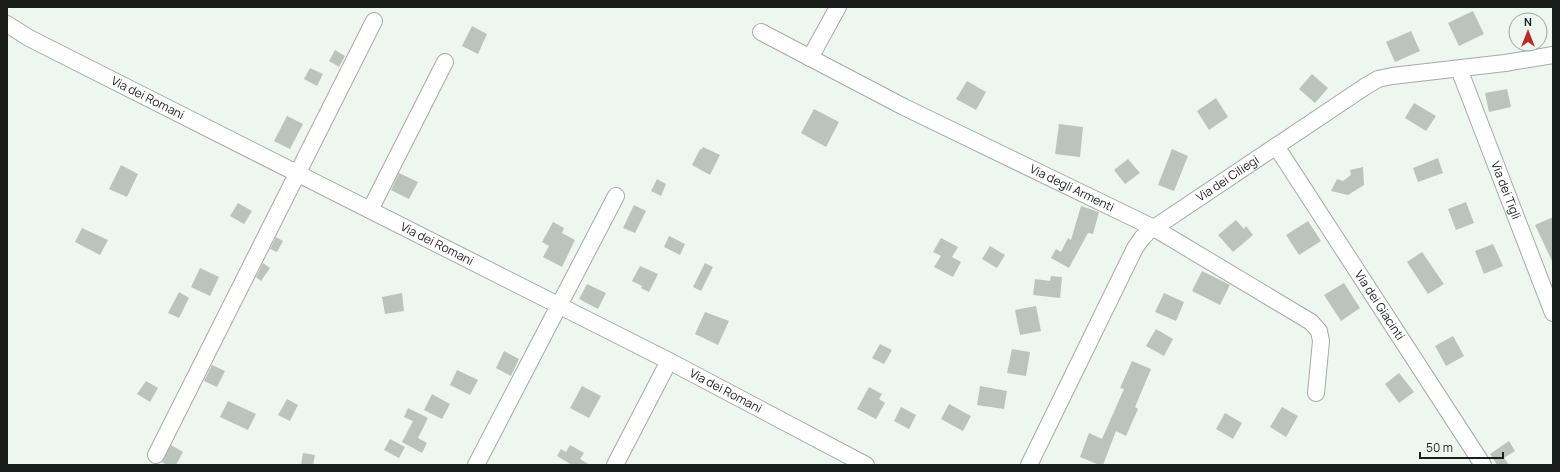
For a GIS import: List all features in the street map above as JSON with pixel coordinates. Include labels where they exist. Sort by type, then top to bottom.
[{"type":"street","points":[[810,58],[838,7]]},
{"type":"street","points":[[156,454],[296,173],[374,21]]},
{"type":"street","name":"Via dei Romani","points":[[7,24],[29,38],[559,306],[669,360],[866,465]]},
{"type":"street","name":"Via degli Armenti","points":[[761,32],[904,108],[1154,228],[1316,326],[1319,331],[1321,341],[1316,393]]},
{"type":"street","name":"Via dei Ciliegi","points":[[1029,465],[1135,248],[1142,238],[1154,228],[1378,79],[1388,76],[1505,64],[1553,55]]},
{"type":"street","points":[[370,210],[445,62]]},
{"type":"street","name":"Via dei Tigli","points":[[1459,69],[1553,312]]},
{"type":"street","name":"Via dei Giacinti","points":[[1276,146],[1483,465]]},
{"type":"street","points":[[476,465],[616,196]]},
{"type":"street","points":[[615,465],[669,360]]},
{"type":"building","points":[[1473,11],[1484,34],[1459,46],[1448,23]]},
{"type":"building","points":[[472,26],[487,34],[478,54],[462,46]]},
{"type":"building","points":[[1411,31],[1420,51],[1395,62],[1386,42]]},
{"type":"building","points":[[335,50],[345,56],[339,67],[329,61]]},
{"type":"building","points":[[310,68],[323,74],[317,86],[304,79]]},
{"type":"building","points":[[1312,74],[1328,88],[1315,103],[1299,89]]},
{"type":"building","points":[[967,81],[986,92],[976,110],[956,99]]},
{"type":"building","points":[[1507,89],[1511,107],[1489,112],[1485,93]]},
{"type":"building","points":[[1216,98],[1228,117],[1209,130],[1197,111]]},
{"type":"building","points":[[1414,103],[1436,116],[1426,131],[1405,118]]},
{"type":"building","points":[[814,109],[839,122],[826,147],[801,133]]},
{"type":"building","points":[[287,116],[303,124],[290,149],[274,141]]},
{"type":"building","points":[[1059,124],[1083,127],[1080,157],[1055,154]]},
{"type":"building","points":[[703,147],[720,155],[710,175],[692,165],[700,149],[701,150]]},
{"type":"building","points":[[1172,149],[1188,156],[1174,191],[1158,185]]},
{"type":"building","points":[[1438,158],[1443,173],[1418,182],[1413,168]]},
{"type":"building","points":[[1128,159],[1140,173],[1125,184],[1114,170]]},
{"type":"building","points":[[121,165],[138,174],[127,197],[109,189]]},
{"type":"building","points":[[1363,167],[1364,185],[1348,195],[1331,191],[1337,179],[1343,181],[1351,175],[1350,170]]},
{"type":"building","points":[[399,173],[418,182],[409,199],[391,190]]},
{"type":"building","points":[[657,179],[666,184],[661,196],[651,191]]},
{"type":"building","points":[[1466,202],[1474,223],[1456,230],[1448,209]]},
{"type":"building","points":[[238,203],[252,211],[244,224],[230,216]]},
{"type":"building","points":[[634,205],[646,211],[635,233],[623,228]]},
{"type":"building","points":[[1081,206],[1099,212],[1093,234],[1088,233],[1069,268],[1051,258],[1056,249],[1061,252],[1068,238],[1071,240]]},
{"type":"building","points":[[1553,217],[1553,263],[1535,225]]},
{"type":"building","points":[[1236,220],[1244,229],[1246,226],[1253,235],[1233,252],[1218,235]]},
{"type":"building","points":[[1308,221],[1321,241],[1299,255],[1286,235]]},
{"type":"building","points":[[553,222],[564,228],[562,233],[575,240],[562,267],[543,257],[549,246],[542,242]]},
{"type":"building","points":[[82,228],[108,240],[100,255],[75,242]]},
{"type":"building","points":[[669,236],[685,244],[680,255],[664,247]]},
{"type":"building","points":[[276,237],[283,241],[277,252],[270,249]]},
{"type":"building","points":[[941,238],[958,247],[952,257],[961,262],[953,277],[934,267],[941,256],[933,252]]},
{"type":"building","points":[[1493,244],[1503,266],[1484,274],[1475,251]]},
{"type":"building","points":[[990,246],[1005,255],[997,268],[982,259]]},
{"type":"building","points":[[1422,252],[1444,284],[1428,294],[1407,262]]},
{"type":"building","points":[[263,263],[270,268],[261,281],[256,277]]},
{"type":"building","points":[[705,263],[713,267],[701,291],[693,287]]},
{"type":"building","points":[[640,266],[658,274],[649,292],[641,288],[642,286],[632,281]]},
{"type":"building","points":[[200,268],[219,277],[210,296],[191,287]]},
{"type":"building","points":[[1202,271],[1230,285],[1220,305],[1192,291]]},
{"type":"building","points":[[1051,276],[1062,277],[1060,298],[1033,295],[1035,279],[1050,281]]},
{"type":"building","points":[[1344,283],[1360,308],[1341,321],[1324,295]]},
{"type":"building","points":[[587,284],[606,293],[598,309],[579,299]]},
{"type":"building","points":[[179,292],[189,298],[179,318],[168,313]]},
{"type":"building","points":[[402,293],[404,311],[385,314],[382,297]]},
{"type":"building","points":[[1164,293],[1184,302],[1176,321],[1155,312]]},
{"type":"building","points":[[1036,306],[1041,331],[1020,335],[1015,310]]},
{"type":"building","points":[[705,312],[729,321],[718,345],[695,334]]},
{"type":"building","points":[[1156,329],[1173,339],[1164,356],[1146,346]]},
{"type":"building","points":[[1453,336],[1464,356],[1446,366],[1435,346]]},
{"type":"building","points":[[880,344],[892,350],[884,364],[872,358]]},
{"type":"building","points":[[1012,349],[1030,352],[1026,376],[1007,373]]},
{"type":"building","points":[[504,351],[519,359],[511,376],[496,368]]},
{"type":"building","points":[[1132,361],[1151,369],[1135,407],[1138,409],[1126,436],[1116,431],[1103,465],[1099,465],[1080,457],[1089,433],[1102,439],[1124,389],[1120,388]]},
{"type":"building","points":[[212,365],[225,371],[217,387],[204,381]]},
{"type":"building","points":[[457,370],[478,380],[470,395],[450,385]]},
{"type":"building","points":[[1399,373],[1414,392],[1399,403],[1385,384]]},
{"type":"building","points":[[146,381],[158,388],[150,402],[137,394]]},
{"type":"building","points":[[582,386],[601,396],[589,418],[570,408]]},
{"type":"building","points":[[980,386],[1007,391],[1004,409],[977,405]]},
{"type":"building","points":[[869,387],[882,394],[879,399],[885,403],[876,419],[857,409]]},
{"type":"building","points":[[432,394],[450,404],[442,419],[424,410]]},
{"type":"building","points":[[287,399],[298,405],[290,421],[278,415]]},
{"type":"building","points":[[228,401],[256,414],[248,430],[220,417]]},
{"type":"building","points":[[949,404],[971,416],[963,431],[941,419]]},
{"type":"building","points":[[901,407],[916,415],[909,429],[894,421]]},
{"type":"building","points":[[1282,407],[1298,416],[1286,437],[1270,427]]},
{"type":"building","points":[[408,408],[428,418],[418,438],[427,443],[422,453],[402,442],[413,421],[404,417]]},
{"type":"building","points":[[1225,413],[1242,423],[1233,439],[1216,429]]},
{"type":"building","points":[[390,439],[405,447],[399,458],[384,450]]},
{"type":"building","points":[[1509,441],[1515,451],[1504,458],[1509,465],[1497,465],[1490,454]]},
{"type":"building","points":[[171,445],[183,452],[176,465],[167,465],[162,462]]},
{"type":"building","points":[[570,445],[584,453],[580,459],[590,465],[572,465],[557,456],[561,449],[566,452]]},
{"type":"building","points":[[303,453],[315,455],[313,465],[301,465]]}]
